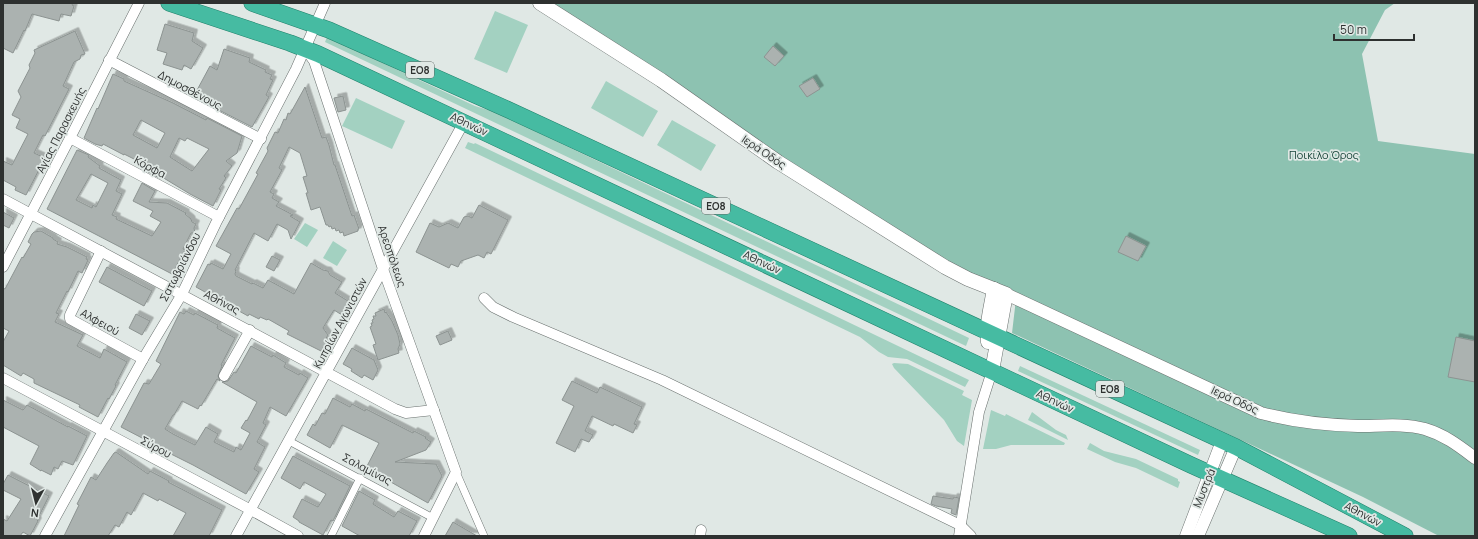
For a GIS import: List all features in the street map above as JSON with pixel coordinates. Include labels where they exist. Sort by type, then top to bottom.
[{"type":"highway","name":"Αθηνών","points":[[170,3],[306,48],[1216,476],[1349,536]]},
{"type":"highway","name":"Αθηνών","points":[[253,3],[316,25],[511,111],[1229,444],[1405,536]]},
{"type":"main road","name":"Ιερά Οδός","points":[[540,3],[661,80],[784,166],[945,267],[968,280],[1000,292]]},
{"type":"main road","points":[[992,371],[992,334],[1000,292]]},
{"type":"street","name":"Αγίας Παρασκευής","points":[[3,266],[139,3]]},
{"type":"street","name":"Σατωβριάνδου","points":[[44,536],[143,359],[182,294],[219,217],[261,139],[306,48],[325,3]]},
{"type":"street","name":"Αρεοπόλεως","points":[[306,48],[314,61],[383,269],[456,472]]},
{"type":"street","name":"Δημοσθένους","points":[[109,60],[261,139]]},
{"type":"street","name":"Κυπρίων Αγωνιστών","points":[[236,536],[290,441],[464,122]]},
{"type":"street","name":"Κόρφα","points":[[70,138],[219,217]]},
{"type":"street","name":"Αθήνας","points":[[3,199],[395,409],[406,413],[434,410]]},
{"type":"street","name":"Αλφειού","points":[[101,251],[70,315],[70,320],[143,359]]},
{"type":"street","name":"Ιερά Οδός","points":[[1000,292],[1261,413],[1298,422],[1324,425],[1403,426],[1424,429],[1442,435],[1475,458]]},
{"type":"street","points":[[484,298],[493,307],[512,317],[662,380],[960,525],[971,536]]},
{"type":"street","points":[[224,376],[250,330]]},
{"type":"street","points":[[958,536],[979,412],[992,371]]},
{"type":"street","name":"Σύρου","points":[[3,378],[298,536]]},
{"type":"street","name":"Σαλαμίνας","points":[[290,441],[433,518]]},
{"type":"street","name":"Μυστρά","points":[[1186,536],[1216,476],[1229,444]]},
{"type":"street","points":[[424,536],[456,472]]},
{"type":"street","points":[[456,472],[484,536]]},
{"type":"street","name":"Μυστρά","points":[[1198,536],[1216,476]]},
{"type":"street","points":[[331,536],[360,478]]},
{"type":"green space","name":"Ποικίλο Όρος","points":[[540,3],[1395,3],[1385,10],[1362,54],[1378,141],[1475,154],[1475,536],[1439,536],[1363,497],[1012,333],[1016,299],[968,279]]},
{"type":"green space","points":[[495,11],[528,25],[507,73],[474,59]]},
{"type":"green space","points":[[327,37],[475,106],[495,112],[969,338],[966,346],[325,42]]},
{"type":"green space","points":[[606,81],[658,111],[643,137],[591,108]]},
{"type":"green space","points":[[356,98],[405,121],[392,149],[342,126]]},
{"type":"green space","points":[[672,120],[716,145],[701,171],[657,145]]},
{"type":"green space","points":[[468,142],[475,143],[969,380],[965,387],[907,359],[888,357],[860,337],[465,148]]},
{"type":"green space","points":[[305,223],[318,230],[307,247],[294,239]]},
{"type":"green space","points":[[333,241],[347,250],[337,266],[323,258]]},
{"type":"green space","points":[[892,364],[908,364],[964,391],[962,395],[972,400],[964,446],[957,441],[944,420],[894,368]]},
{"type":"green space","points":[[1020,366],[1200,450],[1198,455],[1018,371]]},
{"type":"green space","points":[[991,410],[1005,416],[1006,414],[1065,443],[1064,445],[1011,445],[996,449],[983,449]]},
{"type":"green space","points":[[1032,412],[1056,430],[1066,435],[1068,440],[1028,420]]},
{"type":"green space","points":[[1090,443],[1104,451],[1136,459],[1178,479],[1180,482],[1178,488],[1136,468],[1115,462],[1087,449]]},
{"type":"building","points":[[3,3],[73,3],[72,5],[74,6],[71,16],[61,14],[59,21],[32,14],[13,53],[3,48]]},
{"type":"building","points":[[165,24],[194,33],[192,41],[203,48],[191,69],[184,65],[182,70],[163,64],[167,53],[157,50]]},
{"type":"building","points":[[75,31],[85,54],[81,55],[80,59],[74,62],[63,86],[69,89],[45,136],[43,135],[34,153],[45,158],[26,195],[15,190],[16,187],[3,180],[3,161],[12,165],[28,134],[16,128],[20,119],[12,115],[21,97],[18,91],[30,68],[29,65],[35,53],[34,50]]},
{"type":"building","points":[[773,46],[784,56],[775,66],[764,57]]},
{"type":"building","points":[[224,49],[250,58],[249,62],[266,70],[265,72],[272,75],[270,79],[273,80],[266,95],[269,97],[252,127],[213,107],[214,105],[200,98],[202,95],[196,92],[210,66],[217,70]]},
{"type":"building","points":[[113,74],[124,79],[124,81],[206,120],[207,118],[242,136],[237,153],[226,161],[232,166],[224,176],[226,178],[219,189],[221,190],[213,206],[162,177],[161,179],[148,172],[146,170],[148,166],[103,144],[102,146],[95,144],[84,138],[97,108],[98,109]],"holes":[[[141,120],[165,133],[157,148],[133,135]],[[179,138],[185,141],[187,138],[209,149],[192,171],[170,157]]]},
{"type":"building","points":[[813,78],[820,89],[807,97],[799,86]]},
{"type":"building","points":[[305,87],[322,138],[326,137],[352,216],[354,215],[359,229],[358,231],[344,236],[343,232],[340,233],[339,230],[336,231],[335,228],[332,229],[331,226],[329,227],[326,225],[320,207],[311,210],[303,177],[307,176],[300,153],[289,147],[279,168],[282,170],[270,192],[274,194],[272,198],[279,202],[276,206],[293,215],[290,216],[300,222],[291,239],[288,230],[277,224],[268,241],[254,233],[235,270],[235,274],[236,276],[252,284],[253,283],[263,288],[268,280],[294,294],[311,263],[323,270],[328,271],[330,275],[342,282],[335,293],[348,301],[347,303],[349,304],[342,315],[334,310],[323,328],[328,335],[325,340],[327,342],[321,351],[287,334],[289,331],[268,319],[267,320],[260,317],[259,319],[249,314],[248,316],[196,287],[208,264],[210,265],[211,263],[223,269],[231,254],[216,246],[237,208],[239,209],[258,174],[256,173],[268,151],[267,148],[275,132],[278,133],[284,119],[286,120],[288,113],[290,114]]},
{"type":"building","points":[[343,96],[346,110],[338,112],[334,98]]},
{"type":"building","points":[[77,150],[89,155],[88,157],[100,166],[99,168],[121,180],[116,191],[122,194],[112,215],[117,217],[116,219],[152,236],[161,222],[150,216],[153,211],[133,201],[142,183],[155,191],[149,202],[167,203],[186,213],[185,214],[191,219],[192,222],[196,224],[194,228],[195,233],[191,233],[183,249],[185,250],[172,274],[47,209]],"holes":[[[91,174],[108,183],[96,207],[93,205],[92,208],[76,200]]]},
{"type":"building","points":[[479,205],[508,220],[491,254],[487,252],[484,258],[478,255],[461,261],[458,267],[451,264],[449,268],[416,252],[430,223],[439,227],[448,223],[458,228],[464,217],[468,216],[472,218]]},
{"type":"building","points":[[3,212],[14,218],[9,228],[3,225]]},
{"type":"building","points":[[41,231],[58,242],[57,244],[67,247],[87,257],[86,259],[88,260],[82,273],[78,271],[68,292],[67,291],[56,313],[59,314],[55,322],[83,335],[77,346],[100,358],[104,349],[127,362],[115,385],[116,386],[98,417],[79,407],[80,405],[34,383],[34,379],[23,373],[21,376],[3,365],[3,342],[9,331],[3,328],[3,288],[5,289],[22,257],[23,258],[31,244],[28,242],[32,234],[34,232]]},
{"type":"building","points":[[1126,236],[1146,246],[1138,261],[1118,252]]},
{"type":"building","points":[[272,256],[280,260],[274,271],[266,267]]},
{"type":"building","points":[[107,267],[152,291],[144,306],[99,282]]},
{"type":"building","points":[[384,309],[385,313],[386,312],[392,321],[398,335],[400,344],[398,349],[399,353],[378,360],[373,345],[376,344],[370,327],[372,326],[371,323],[373,323],[373,316],[376,316],[375,313]]},
{"type":"building","points":[[186,311],[194,315],[195,313],[218,325],[217,328],[235,338],[221,365],[222,366],[218,376],[220,381],[217,379],[198,409],[182,401],[165,429],[173,434],[195,445],[206,427],[218,434],[214,442],[234,452],[236,447],[241,450],[250,433],[241,428],[246,420],[247,421],[257,402],[222,382],[228,381],[234,372],[236,373],[251,346],[272,357],[273,355],[286,363],[284,367],[299,375],[300,373],[308,378],[286,416],[270,407],[263,423],[266,425],[257,442],[265,447],[254,469],[259,472],[246,494],[121,427],[144,383],[149,384],[161,364],[156,361],[180,312],[184,314]]},
{"type":"building","points":[[136,314],[150,321],[142,335],[129,328]]},
{"type":"building","points":[[448,331],[452,340],[440,345],[436,336]]},
{"type":"building","points":[[1456,337],[1475,341],[1475,382],[1448,377]]},
{"type":"building","points":[[352,348],[374,360],[378,370],[373,380],[364,375],[362,378],[351,371],[352,369],[343,364]]},
{"type":"building","points":[[572,381],[597,393],[600,387],[642,407],[634,424],[637,425],[633,433],[592,416],[585,431],[593,435],[589,442],[581,439],[575,452],[556,443],[574,406],[562,400]]},
{"type":"building","points":[[333,398],[350,407],[352,404],[365,411],[366,409],[413,433],[414,431],[426,437],[425,438],[431,442],[426,450],[395,462],[436,464],[442,476],[428,503],[366,468],[379,443],[342,425],[330,448],[307,435],[313,424],[315,426],[322,413],[325,414]]},
{"type":"building","points":[[3,400],[23,410],[27,405],[87,436],[73,465],[62,461],[58,469],[54,467],[51,475],[30,464],[39,446],[3,427]]},
{"type":"building","points":[[116,452],[148,474],[150,471],[222,510],[209,536],[173,536],[186,513],[159,499],[158,501],[143,493],[131,515],[127,512],[119,527],[115,525],[108,536],[64,536],[79,505],[77,504],[91,477],[96,480]]},
{"type":"building","points":[[293,456],[350,486],[333,521],[331,520],[323,535],[299,522],[293,517],[302,499],[318,507],[326,494],[304,482],[300,489],[281,478]]},
{"type":"building","points":[[8,475],[49,496],[30,536],[23,532],[20,536],[3,536],[3,519],[7,521],[21,499],[3,490],[3,484]]},
{"type":"building","points":[[359,491],[375,500],[373,504],[394,517],[398,511],[417,521],[409,536],[360,536],[342,526]]},
{"type":"building","points":[[933,496],[953,499],[954,497],[959,498],[956,515],[951,513],[952,509],[931,504]]},
{"type":"building","points":[[453,522],[477,536],[445,536]]}]
